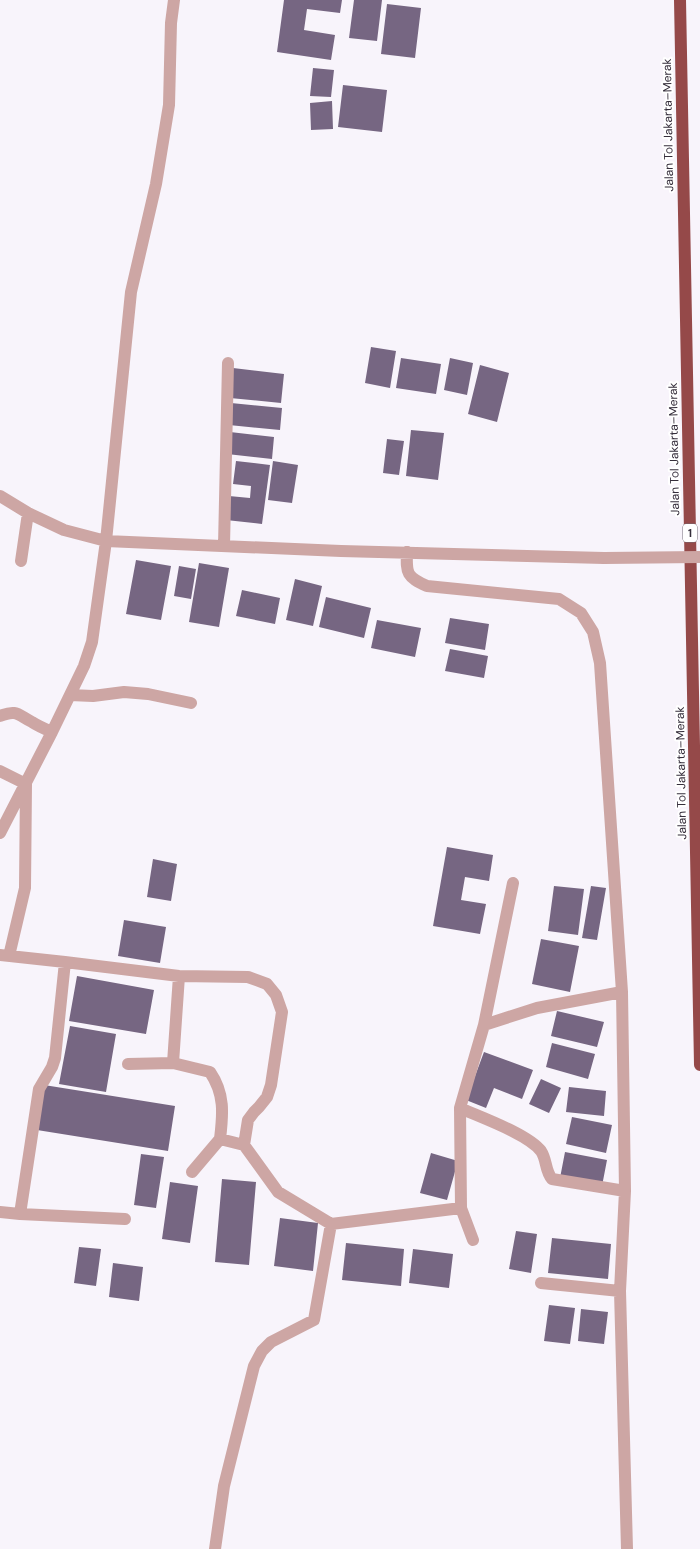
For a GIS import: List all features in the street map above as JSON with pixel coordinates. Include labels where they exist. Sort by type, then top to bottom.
[{"type":"highway","name":"Jalan Tol Jakarta–Merak","points":[[680,0],[700,1066]]},
{"type":"street","points":[[0,833],[26,784],[84,666],[92,642],[106,541],[131,292],[156,184],[169,105],[171,23],[174,0]]},
{"type":"street","points":[[224,546],[228,363]]},
{"type":"street","points":[[0,496],[28,513],[64,530],[106,541],[604,558],[700,557]]},
{"type":"street","points":[[21,561],[28,513]]},
{"type":"street","points":[[407,552],[406,568],[413,580],[427,586],[559,600],[581,613],[593,632],[600,663],[622,992],[625,1191],[620,1291],[627,1549]]},
{"type":"street","points":[[70,695],[93,696],[124,692],[148,694],[192,703]]},
{"type":"street","points":[[0,716],[9,713],[22,715],[30,721],[52,732]]},
{"type":"street","points":[[0,771],[26,784]]},
{"type":"street","points":[[26,784],[25,888],[4,956],[178,976],[248,977],[267,984],[276,995],[282,1012],[271,1085],[267,1097],[248,1120],[244,1146]]},
{"type":"street","points":[[473,1240],[461,1208],[460,1108],[484,1025],[513,883]]},
{"type":"street","points":[[20,1214],[39,1089],[52,1067],[55,1058],[65,962]]},
{"type":"street","points":[[173,1063],[178,976]]},
{"type":"street","points":[[484,1025],[537,1008],[622,992]]},
{"type":"street","points":[[128,1064],[173,1063],[210,1072],[216,1080],[223,1112],[220,1139],[192,1172]]},
{"type":"street","points":[[460,1108],[524,1137],[541,1151],[545,1160],[548,1175],[552,1179],[625,1191]]},
{"type":"street","points":[[220,1139],[244,1146],[278,1192],[331,1224],[461,1208]]},
{"type":"street","points":[[0,1212],[125,1219]]},
{"type":"street","points":[[215,1549],[224,1486],[254,1366],[262,1351],[271,1342],[314,1320],[331,1224]]},
{"type":"street","points":[[541,1283],[620,1291]]},
{"type":"building","points":[[284,0],[342,0],[340,13],[307,9],[304,30],[335,35],[331,60],[277,52]]},
{"type":"building","points":[[354,0],[382,0],[377,41],[349,38]]},
{"type":"building","points":[[387,4],[421,8],[415,58],[381,54]]},
{"type":"building","points":[[313,68],[334,70],[331,97],[310,96]]},
{"type":"building","points":[[343,85],[387,90],[382,132],[338,127]]},
{"type":"building","points":[[332,101],[333,129],[311,130],[310,103]]},
{"type":"building","points":[[371,347],[396,351],[390,388],[365,383]]},
{"type":"building","points":[[401,358],[441,364],[436,394],[396,388]]},
{"type":"building","points":[[450,358],[473,363],[467,395],[444,390]]},
{"type":"building","points":[[480,365],[509,373],[497,422],[468,414]]},
{"type":"building","points":[[233,368],[284,374],[281,403],[230,398]]},
{"type":"building","points":[[231,403],[282,408],[280,430],[229,425]]},
{"type":"building","points":[[411,430],[444,433],[438,480],[406,476]]},
{"type":"building","points":[[230,432],[274,437],[272,459],[227,454]]},
{"type":"building","points":[[387,439],[404,441],[399,475],[383,473]]},
{"type":"building","points":[[236,461],[270,465],[262,524],[226,520],[229,496],[250,498],[251,486],[233,484]]},
{"type":"building","points":[[273,461],[298,465],[292,503],[268,500]]},
{"type":"building","points":[[136,560],[171,566],[161,620],[126,614]]},
{"type":"building","points":[[199,563],[229,568],[219,627],[189,622]]},
{"type":"building","points":[[179,566],[196,569],[191,599],[174,596]]},
{"type":"building","points":[[295,579],[322,586],[313,626],[286,620]]},
{"type":"building","points":[[242,590],[280,598],[275,624],[236,616]]},
{"type":"building","points":[[326,597],[371,608],[364,638],[319,627]]},
{"type":"building","points":[[450,618],[489,624],[485,650],[445,643]]},
{"type":"building","points":[[377,620],[421,628],[415,657],[371,648]]},
{"type":"building","points":[[450,649],[488,656],[484,678],[445,671]]},
{"type":"building","points":[[447,847],[493,855],[489,881],[465,877],[461,900],[486,904],[480,934],[433,926]]},
{"type":"building","points":[[153,859],[177,864],[171,901],[147,897]]},
{"type":"building","points":[[554,886],[584,889],[578,935],[548,931]]},
{"type":"building","points":[[591,886],[606,888],[597,940],[582,938]]},
{"type":"building","points":[[124,920],[166,927],[160,963],[118,956]]},
{"type":"building","points":[[541,939],[579,946],[570,992],[532,984]]},
{"type":"building","points":[[77,976],[154,990],[146,1034],[69,1021]]},
{"type":"building","points":[[557,1011],[604,1022],[597,1047],[551,1036]]},
{"type":"building","points":[[70,1026],[116,1034],[106,1092],[59,1084]]},
{"type":"building","points":[[552,1043],[595,1054],[588,1079],[546,1067]]},
{"type":"building","points":[[484,1052],[533,1070],[522,1099],[494,1088],[486,1108],[466,1100]]},
{"type":"building","points":[[541,1079],[561,1088],[549,1113],[529,1104]]},
{"type":"building","points":[[44,1085],[175,1106],[168,1151],[37,1130]]},
{"type":"building","points":[[569,1087],[606,1091],[604,1116],[566,1112]]},
{"type":"building","points":[[572,1117],[612,1125],[606,1153],[566,1144]]},
{"type":"building","points":[[565,1152],[607,1160],[602,1186],[560,1178]]},
{"type":"building","points":[[431,1153],[458,1161],[447,1200],[420,1193]]},
{"type":"building","points":[[141,1154],[164,1157],[156,1208],[134,1205]]},
{"type":"building","points":[[222,1179],[256,1182],[249,1265],[215,1262]]},
{"type":"building","points":[[170,1182],[198,1186],[190,1243],[162,1239]]},
{"type":"building","points":[[280,1218],[318,1223],[313,1271],[274,1266]]},
{"type":"building","points":[[516,1231],[537,1234],[531,1273],[509,1269]]},
{"type":"building","points":[[552,1238],[611,1244],[608,1279],[548,1273]]},
{"type":"building","points":[[346,1243],[404,1249],[401,1286],[342,1280]]},
{"type":"building","points":[[79,1247],[101,1249],[96,1286],[74,1283]]},
{"type":"building","points":[[413,1249],[453,1254],[449,1288],[409,1283]]},
{"type":"building","points":[[113,1263],[143,1267],[139,1301],[109,1297]]},
{"type":"building","points":[[549,1305],[575,1308],[570,1344],[544,1341]]},
{"type":"building","points":[[581,1309],[608,1312],[604,1344],[578,1341]]}]
